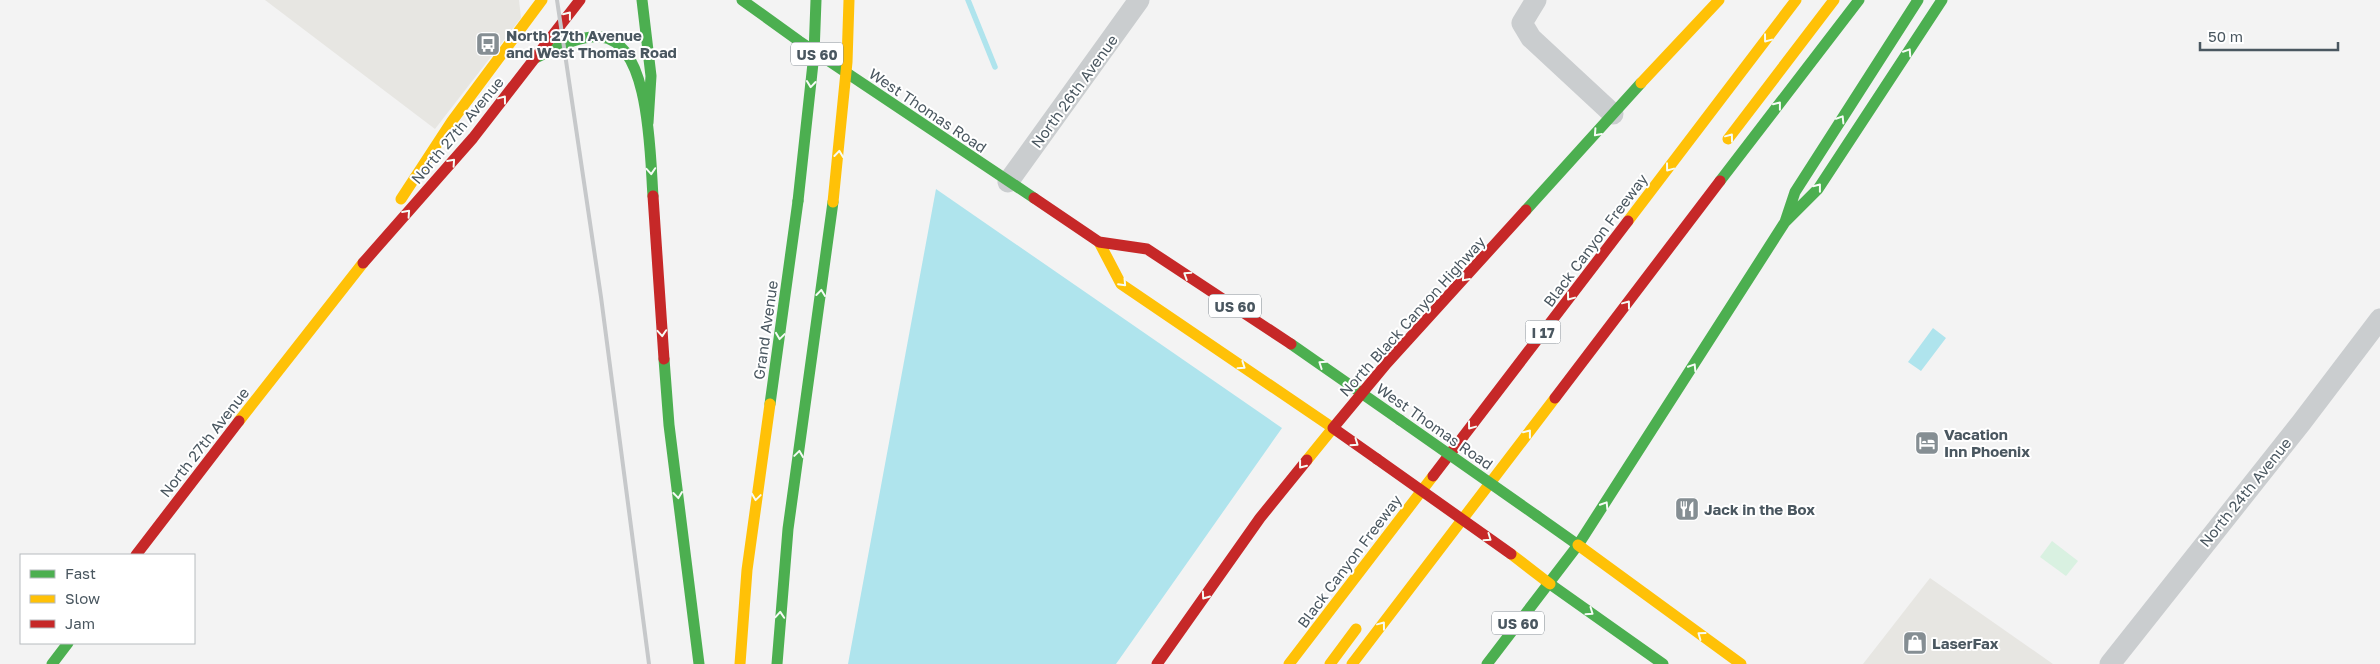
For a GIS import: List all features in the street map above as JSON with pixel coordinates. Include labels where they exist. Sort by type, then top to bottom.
[{"type":"main road","name":"North 27th Avenue","points":[[352,275],[452,121],[542,0]]},
{"type":"main road","name":"North 27th Avenue","points":[[137,554],[352,275],[473,138],[580,0]]},
{"type":"main road","points":[[642,0],[651,76],[648,123],[668,416],[699,664]]},
{"type":"main road","name":"West Thomas Road","points":[[742,0],[799,42],[1099,242],[1148,249],[1362,393],[1578,545],[1741,664]]},
{"type":"main road","name":"Grand Avenue","points":[[740,664],[747,570],[798,201],[814,54],[816,0]]},
{"type":"main road","points":[[777,664],[788,529],[833,202],[847,62],[849,0]]},
{"type":"main road","name":"North Black Canyon Highway","points":[[1157,664],[1260,518],[1333,428],[1362,393],[1641,83],[1704,0]]},
{"type":"main road","points":[[1641,83],[1719,0]]},
{"type":"main road","name":"Black Canyon Freeway","points":[[1289,664],[1796,0]]},
{"type":"main road","points":[[1722,148],[1834,0]]},
{"type":"main road","points":[[1352,664],[1859,0]]},
{"type":"main road","points":[[1785,222],[1795,192],[1918,0]]},
{"type":"main road","points":[[1578,545],[1596,520],[1785,222],[1818,189],[1942,0]]},
{"type":"main road","points":[[535,58],[565,44],[588,37],[614,42],[622,48],[634,66],[639,80],[648,123]]},
{"type":"main road","name":"West Thomas Road","points":[[1099,242],[1122,284],[1333,428],[1663,664]]},
{"type":"main road","points":[[1466,485],[1484,462]]},
{"type":"main road","points":[[1442,516],[1454,500]]},
{"type":"main road","name":"US 60","points":[[1487,664],[1578,545]]},
{"type":"main road","points":[[1330,664],[1365,617]]},
{"type":"main road","points":[[52,664],[67,644]]},
{"type":"street","name":"North 26th Avenue","points":[[1008,182],[1140,0]]},
{"type":"street","points":[[1536,0],[1522,23],[1530,38],[1614,114]]},
{"type":"street","name":"North 24th Avenue","points":[[2110,664],[2376,332]]},
{"type":"shaded area","points":[[265,0],[519,0],[521,18],[435,129]]},
{"type":"shaded area","points":[[1930,578],[2053,664],[1863,664]]},
{"type":"green space","points":[[2052,541],[2078,561],[2066,576],[2040,557]]},
{"type":"water","points":[[936,189],[1282,428],[1116,664],[848,664]]},
{"type":"water","points":[[1933,328],[1946,338],[1921,371],[1908,362]]},
{"type":"waterway","points":[[968,0],[995,67]]},
{"type":"railway","points":[[557,0],[601,297],[649,664]]},
{"type":"traffic: fast","points":[[642,0],[651,76],[648,123]]},
{"type":"traffic: fast","points":[[742,0],[799,41],[1034,198]]},
{"type":"traffic: fast","points":[[798,201],[814,54],[816,0]]},
{"type":"traffic: fast","points":[[1720,181],[1859,0]]},
{"type":"traffic: fast","points":[[1785,222],[1795,192],[1918,0]]},
{"type":"traffic: fast","points":[[1785,222],[1818,189],[1942,0]]},
{"type":"traffic: fast","points":[[535,58],[575,40],[601,37],[617,44],[630,59],[639,80],[645,104],[653,196]]},
{"type":"traffic: fast","points":[[1526,210],[1641,83]]},
{"type":"traffic: fast","points":[[770,404],[798,201]]},
{"type":"traffic: fast","points":[[777,664],[788,529],[833,202]]},
{"type":"traffic: fast","points":[[1578,545],[1785,222]]},
{"type":"traffic: fast","points":[[1291,344],[1400,420]]},
{"type":"traffic: fast","points":[[664,359],[669,425],[699,664]]},
{"type":"traffic: fast","points":[[1400,420],[1537,516]]},
{"type":"traffic: fast","points":[[1487,664],[1578,545],[1537,516]]},
{"type":"traffic: fast","points":[[1550,584],[1663,664]]},
{"type":"traffic: fast","points":[[52,664],[67,644]]},
{"type":"traffic: slow","points":[[401,199],[452,121],[542,0]]},
{"type":"traffic: slow","points":[[833,202],[847,62],[849,0]]},
{"type":"traffic: slow","points":[[1641,83],[1719,0]]},
{"type":"traffic: slow","points":[[1628,221],[1796,0]]},
{"type":"traffic: slow","points":[[1728,139],[1834,0]]},
{"type":"traffic: slow","points":[[1099,242],[1121,284],[1333,428],[1307,460]]},
{"type":"traffic: slow","points":[[239,421],[363,263]]},
{"type":"traffic: slow","points":[[1352,664],[1555,398]]},
{"type":"traffic: slow","points":[[740,664],[747,570],[770,404]]},
{"type":"traffic: slow","points":[[1289,664],[1433,476]]},
{"type":"traffic: slow","points":[[1578,545],[1741,664]]},
{"type":"traffic: slow","points":[[1511,554],[1550,584]]},
{"type":"traffic: slow","points":[[1330,664],[1356,629]]},
{"type":"traffic: jam","points":[[363,263],[473,138],[580,0]]},
{"type":"traffic: jam","points":[[1555,398],[1720,181]]},
{"type":"traffic: jam","points":[[653,196],[664,359]]},
{"type":"traffic: jam","points":[[1034,198],[1099,242],[1147,249],[1291,344]]},
{"type":"traffic: jam","points":[[1377,459],[1333,428],[1387,363],[1526,210]]},
{"type":"traffic: jam","points":[[1433,476],[1628,221]]},
{"type":"traffic: jam","points":[[137,554],[239,421]]},
{"type":"traffic: jam","points":[[1377,459],[1511,554]]},
{"type":"traffic: jam","points":[[1157,664],[1260,518],[1307,460]]},
{"type":"place","name":"North 27th Avenue and West Thomas Road","points":[[488,44]]},
{"type":"place","name":"Vacation Inn Phoenix","points":[[1927,443]]},
{"type":"place","name":"Jack in the Box","points":[[1687,509]]},
{"type":"place","name":"LaserFax","points":[[1915,643]]}]
